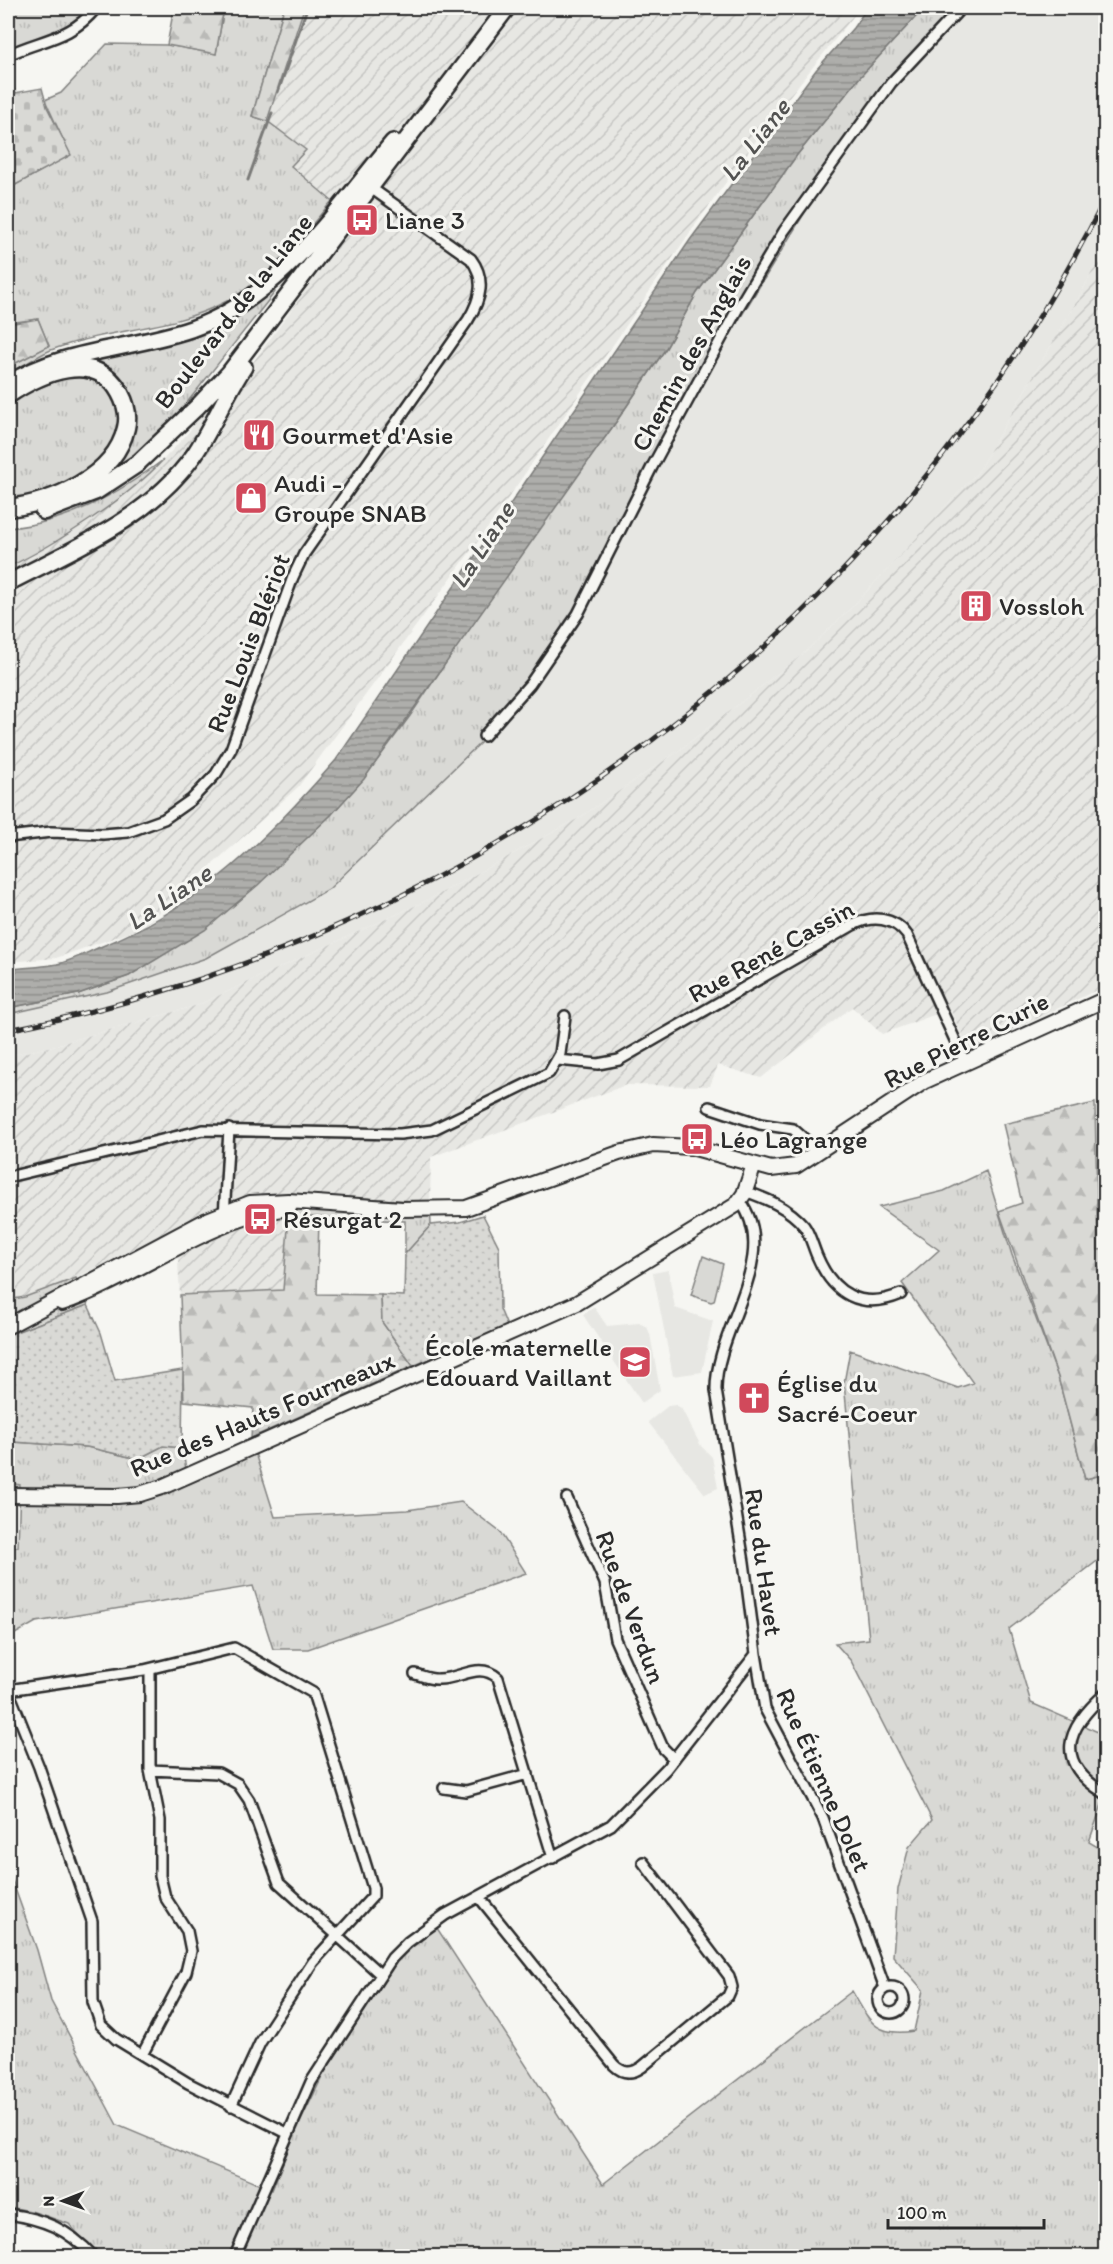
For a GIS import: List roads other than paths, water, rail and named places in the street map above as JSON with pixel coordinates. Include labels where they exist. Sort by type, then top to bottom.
[{"type":"highway","points":[[8,395],[50,373],[70,368],[83,368],[104,375],[114,383],[122,395],[127,415],[126,427],[119,445],[87,479],[44,501],[8,508]]},
{"type":"highway","points":[[8,517],[42,512],[78,499],[112,482],[137,464]]},
{"type":"main road","name":"Boulevard de la Liane","points":[[165,438],[209,385],[495,8]]},
{"type":"main road","name":"Boulevard de la Liane","points":[[165,438],[229,373],[507,8]]},
{"type":"main road","name":"Boulevard de la Liane","points":[[8,384],[33,370],[67,357],[190,329],[244,303],[264,288],[292,261],[393,142]]},
{"type":"main road","name":"Boulevard de la Liane","points":[[8,583],[125,521],[153,502],[169,486],[198,449],[235,380],[316,260]]},
{"type":"main road","points":[[137,464],[165,438]]},
{"type":"street","points":[[8,55],[59,38],[96,8]]},
{"type":"street","name":"Chemin des Anglais","points":[[484,736],[530,684],[574,621],[652,467],[780,237],[891,83],[961,8]]},
{"type":"street","name":"Rue Louis Blériot","points":[[8,837],[51,832],[117,833],[150,825],[191,800],[216,774],[228,755],[293,577],[304,554],[468,320],[478,300],[480,277],[471,259],[370,188]]},
{"type":"street","name":"Rue René Cassin","points":[[558,1060],[598,1064],[619,1060],[854,925],[874,919],[896,924],[907,935],[965,1062]]},
{"type":"street","name":"Rue Pierre Curie","points":[[322,1204],[427,1209],[466,1208],[619,1153],[647,1146],[691,1147],[754,1166],[771,1169],[789,1168],[816,1155],[920,1084],[1106,999]]},
{"type":"street","points":[[8,1177],[197,1130],[426,1132],[545,1075],[558,1060],[565,1016]]},
{"type":"street","points":[[709,1107],[757,1123],[793,1130],[809,1143],[816,1155]]},
{"type":"street","points":[[224,1226],[229,1129]]},
{"type":"street","points":[[754,1166],[742,1196],[780,1205],[805,1227],[828,1279],[842,1292],[875,1302],[901,1294]]},
{"type":"street","name":"Rue des Hauts Fourneaux","points":[[8,1495],[125,1496],[162,1487],[577,1303],[667,1249],[742,1196]]},
{"type":"street","name":"Rue du Havet","points":[[235,2256],[287,2133],[319,2067],[380,1974],[402,1947],[433,1924],[479,1897],[611,1825],[674,1759],[756,1654],[744,1562],[717,1395],[720,1364],[754,1252],[753,1229],[742,1196]]},
{"type":"street","points":[[8,1326],[71,1290],[225,1211],[271,1201],[322,1204]]},
{"type":"street","points":[[32,1314],[98,1290],[224,1226],[264,1212],[322,1204]]},
{"type":"street","name":"Rue de Verdun","points":[[567,1498],[605,1583],[615,1639],[663,1748],[674,1759]]},
{"type":"street","points":[[231,2106],[260,2043],[313,1962],[371,1898],[373,1892],[313,1693],[234,1648],[150,1669],[8,1690],[39,1767],[92,1921],[93,2002],[97,2017],[108,2033],[142,2055],[231,2106],[287,2133]]},
{"type":"street","name":"Rue Étienne Dolet","points":[[756,1654],[765,1709],[822,1818],[885,1988]]},
{"type":"street","points":[[142,2055],[191,1957],[187,1931],[162,1887],[160,1820],[150,1770],[150,1669]]},
{"type":"street","points":[[415,1674],[438,1679],[476,1670],[486,1670],[495,1674],[503,1688],[554,1858]]},
{"type":"street","points":[[1106,1693],[1079,1722],[1071,1748],[1073,1763],[1080,1776],[1106,1794]]},
{"type":"street","points":[[150,1770],[219,1773],[238,1784],[249,1800],[276,1880],[335,1936],[380,1974]]},
{"type":"street","points":[[444,1788],[466,1791],[528,1774]]},
{"type":"street","points":[[479,1897],[614,2065],[622,2072],[630,2072],[642,2067],[717,2006],[730,1994],[732,1987],[729,1976],[643,1862]]},
{"type":"street","points":[[8,2214],[35,2218],[55,2225],[72,2236],[93,2256]]},
{"type":"waterway","points":[[278,92],[307,8]]},
{"type":"waterway","points":[[248,180],[272,113]]},
{"type":"railway","points":[[8,1030],[181,985],[347,921],[505,839],[653,740],[788,625],[910,495],[1017,352],[1106,197]]},
{"type":"place","name":"Liane 3","points":[[362,220]]},
{"type":"place","name":"Gourmet d'Asie","points":[[259,435]]},
{"type":"place","name":"Audi - Groupe SNAB","points":[[251,498]]},
{"type":"place","name":"Vossloh","points":[[976,606]]},
{"type":"place","name":"Léo Lagrange","points":[[697,1139]]},
{"type":"place","name":"Résurgat 2","points":[[260,1219]]},
{"type":"place","name":"École maternelle Edouard Vaillant","points":[[635,1362]]},
{"type":"place","name":"Église du Sacré-Coeur","points":[[754,1398]]},
{"type":"water label","name":"La Liane","points":[[755,140]]},
{"type":"water label","name":"La Liane","points":[[482,545]]},
{"type":"water label","name":"La Liane","points":[[169,897]]}]
